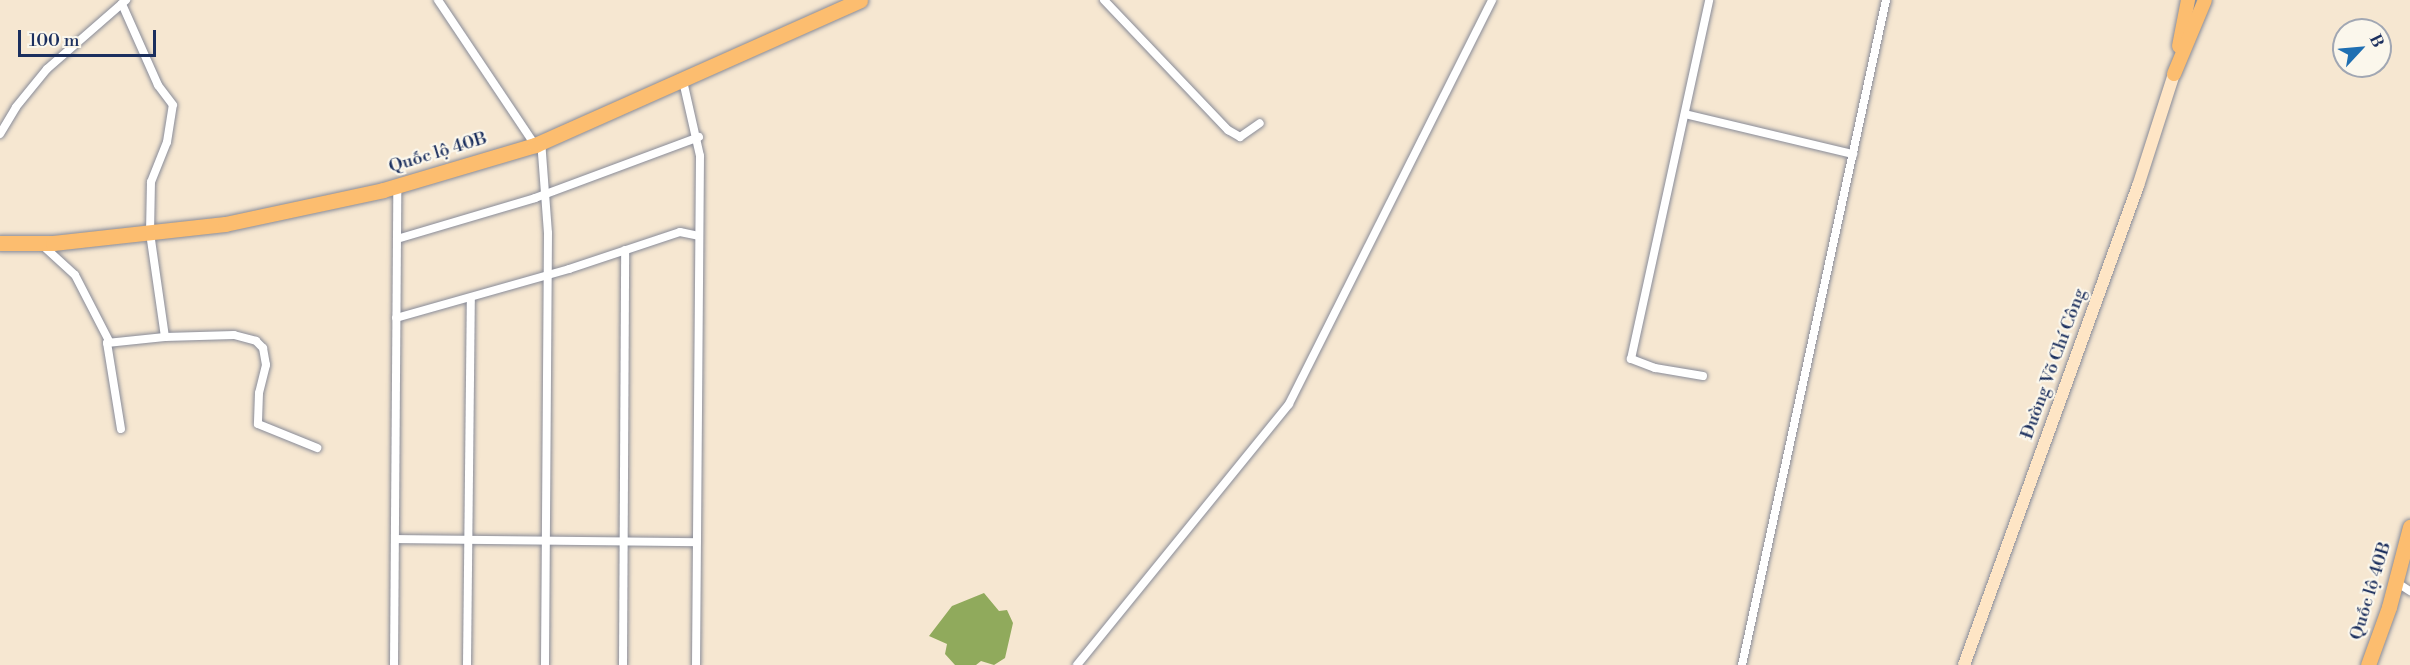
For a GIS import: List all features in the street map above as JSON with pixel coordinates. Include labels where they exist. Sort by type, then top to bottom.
[{"type":"highway","name":"Quốc lộ 40B","points":[[0,243],[40,243],[150,233],[301,211],[397,186],[538,142],[683,81],[860,0]]},
{"type":"highway","name":"Quốc lộ 40B","points":[[2367,665],[2396,582],[2410,527]]},
{"type":"main road","name":"Đường Võ Chí Công","points":[[2174,74],[2188,0]]},
{"type":"main road","name":"Đường Võ Chí Công","points":[[1964,665],[2138,186],[2174,74],[2205,0]]},
{"type":"street","points":[[438,0],[538,142],[547,194],[545,665]]},
{"type":"street","points":[[1104,0],[1228,130],[1240,137],[1260,123]]},
{"type":"street","points":[[1077,665],[1289,404],[1492,0]]},
{"type":"street","points":[[1703,376],[1655,368],[1631,359],[1709,0]]},
{"type":"street","points":[[1742,665],[1886,0]]},
{"type":"street","points":[[0,134],[16,107],[47,69],[125,2],[158,85],[173,105],[167,142],[151,182],[150,233],[165,337]]},
{"type":"street","points":[[683,81],[699,137],[696,665]]},
{"type":"street","points":[[1685,114],[1853,154]]},
{"type":"street","points":[[397,239],[547,194],[699,137]]},
{"type":"street","points":[[394,665],[397,186]]},
{"type":"street","points":[[396,318],[548,275],[680,232],[699,236]]},
{"type":"street","points":[[40,243],[75,275],[109,341]]},
{"type":"street","points":[[623,665],[624,250]]},
{"type":"street","points":[[467,665],[471,298]]},
{"type":"street","points":[[109,341],[234,335],[256,341],[263,348],[266,365],[259,393],[258,424],[317,448]]},
{"type":"street","points":[[109,341],[106,345],[115,377],[121,429]]},
{"type":"street","points":[[395,539],[697,542]]},
{"type":"street","points":[[2396,582],[2410,591]]},
{"type":"green space","points":[[984,593],[999,611],[1007,610],[1013,623],[1005,658],[994,665],[981,661],[976,665],[955,665],[945,654],[947,644],[929,636],[952,606]]}]
